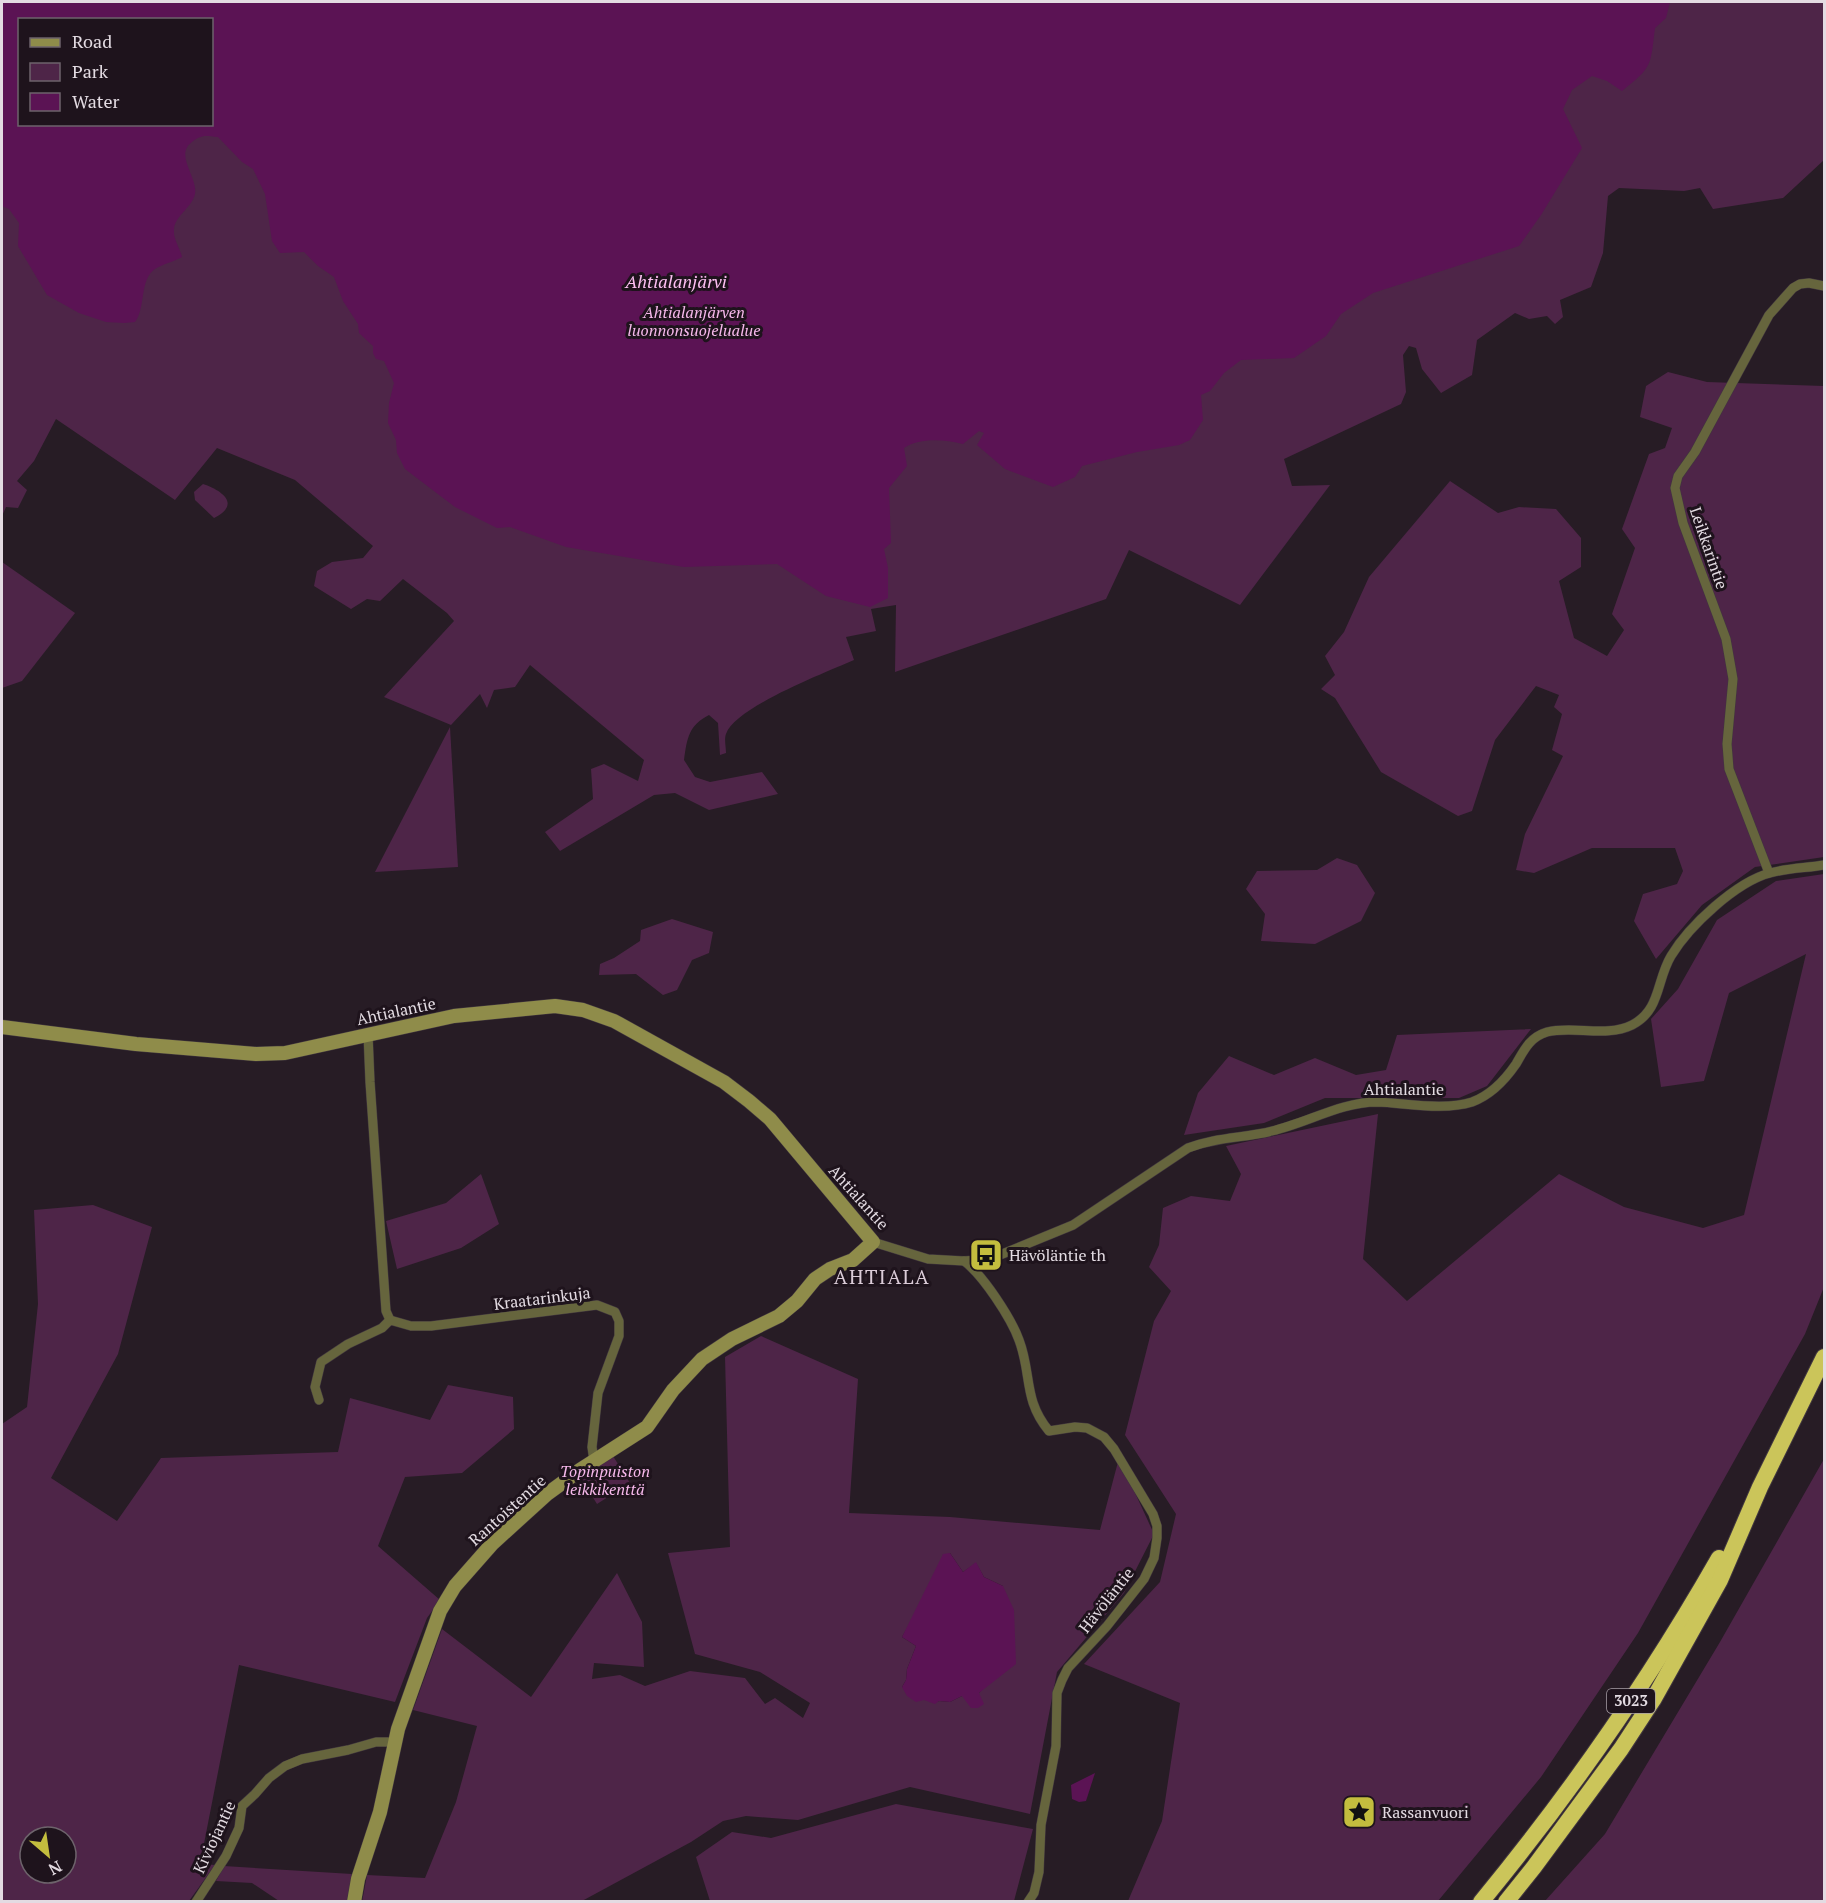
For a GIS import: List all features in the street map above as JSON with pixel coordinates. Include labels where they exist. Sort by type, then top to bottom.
[{"type":"highway","name":"3023","points":[[1506,1902],[1622,1749],[1653,1700],[1720,1580],[1760,1488],[1824,1357]]},
{"type":"highway","name":"3023","points":[[1481,1902],[1518,1857],[1639,1689],[1677,1630],[1760,1488]]},
{"type":"street","name":"Leikkarintie","points":[[1769,873],[1729,769],[1726,744],[1733,679],[1726,639],[1683,523],[1675,488],[1678,476],[1695,452],[1769,315],[1793,288],[1800,284],[1824,286]]},
{"type":"street","name":"Ahtialantie","points":[[2,1026],[96,1040],[256,1054],[285,1053],[454,1016],[555,1006],[583,1010],[614,1021],[724,1082],[749,1101],[770,1119],[873,1242],[928,1259],[964,1261],[990,1259],[1073,1225],[1188,1148],[1205,1141],[1275,1130],[1343,1108],[1376,1102],[1401,1105],[1455,1105],[1489,1095],[1515,1065],[1524,1049],[1534,1038],[1547,1032],[1606,1031],[1630,1026],[1645,1017],[1651,1009],[1671,957],[1713,907],[1744,885],[1769,873],[1824,865]]},
{"type":"street","points":[[319,1400],[315,1387],[321,1362],[348,1344],[382,1328],[390,1320],[386,1311],[368,1034]]},
{"type":"street","name":"Rantoistentie","points":[[354,1902],[358,1879],[380,1812],[394,1742],[419,1665],[440,1611],[455,1586],[509,1528],[547,1494],[647,1427],[673,1390],[702,1359],[732,1339],[779,1316],[797,1301],[815,1279],[853,1260],[873,1242]]},
{"type":"street","points":[[983,1278],[990,1259]]},
{"type":"street","name":"Hävöläntie","points":[[964,1261],[983,1278],[1019,1339],[1031,1401],[1040,1420],[1050,1431],[1075,1427],[1087,1428],[1104,1437],[1123,1463],[1153,1514],[1157,1526],[1154,1558],[1143,1580],[1107,1626],[1068,1668],[1057,1693],[1056,1746],[1041,1825],[1039,1872],[1034,1893],[1028,1902]]},
{"type":"street","name":"Kraatarinkuja","points":[[390,1320],[411,1326],[431,1326],[597,1305],[615,1312],[619,1321],[619,1336],[597,1393],[592,1447],[594,1461]]},
{"type":"street","name":"Kiviojantie","points":[[196,1902],[226,1856],[239,1828],[242,1806],[268,1778],[285,1766],[302,1759],[376,1742],[394,1742]]},
{"type":"green space","name":"Ahtialanjärvi","points":[[2,2],[1824,2],[1824,160],[1783,198],[1713,209],[1700,188],[1684,191],[1619,188],[1608,196],[1603,253],[1591,287],[1560,300],[1563,317],[1555,324],[1547,316],[1529,319],[1515,313],[1477,340],[1472,375],[1441,393],[1422,369],[1416,348],[1409,346],[1403,355],[1406,392],[1401,404],[1284,459],[1292,486],[1330,485],[1240,605],[1129,550],[1106,599],[895,672],[896,605],[871,609],[876,631],[846,637],[854,660],[783,691],[746,713],[733,724],[726,734],[726,753],[720,755],[718,723],[709,715],[697,723],[690,733],[684,760],[695,777],[710,782],[762,772],[778,794],[709,810],[675,793],[654,795],[560,851],[545,832],[593,799],[591,769],[604,764],[638,781],[644,760],[530,665],[515,687],[494,690],[487,708],[480,694],[451,725],[384,697],[454,621],[403,579],[380,601],[367,599],[351,609],[314,586],[317,571],[332,562],[363,558],[373,546],[295,480],[217,448],[175,500],[56,419],[34,461],[17,481],[27,490],[18,508],[6,507],[2,516]]},
{"type":"green space","points":[[1668,372],[1707,382],[1824,386],[1824,857],[1755,867],[1702,905],[1656,959],[1634,921],[1643,894],[1677,884],[1683,871],[1675,848],[1592,848],[1534,873],[1516,870],[1525,834],[1563,756],[1552,750],[1562,714],[1554,707],[1559,695],[1536,686],[1495,740],[1472,811],[1458,816],[1381,772],[1335,698],[1321,689],[1335,675],[1325,656],[1344,632],[1369,577],[1450,481],[1498,513],[1519,507],[1556,509],[1581,538],[1581,567],[1559,581],[1574,638],[1607,656],[1624,630],[1612,614],[1635,548],[1622,529],[1649,454],[1665,448],[1672,428],[1640,417],[1646,386]]},
{"type":"green space","points":[[203,484],[222,494],[228,503],[227,508],[214,518],[195,500],[194,492]]},
{"type":"green space","points":[[2,562],[75,613],[22,681],[2,688]]},
{"type":"green space","points":[[450,727],[458,867],[375,872]]},
{"type":"green space","points":[[1337,858],[1357,865],[1375,893],[1361,921],[1315,944],[1261,941],[1265,914],[1246,889],[1257,871],[1317,870]]},
{"type":"green space","points":[[1824,874],[1824,1287],[1805,1334],[1638,1633],[1541,1777],[1438,1901],[1128,1901],[1162,1821],[1180,1703],[1084,1664],[1160,1582],[1176,1514],[1125,1435],[1154,1321],[1171,1291],[1149,1267],[1159,1245],[1163,1208],[1191,1196],[1230,1201],[1241,1174],[1226,1146],[1378,1114],[1363,1259],[1407,1301],[1559,1174],[1624,1207],[1703,1228],[1744,1215],[1806,954],[1729,993],[1704,1081],[1661,1087],[1651,1019],[1678,989],[1717,920],[1776,881]]},
{"type":"green space","points":[[672,919],[713,932],[709,953],[692,960],[677,990],[663,995],[636,974],[599,975],[600,964],[640,941],[641,930]]},
{"type":"green space","points":[[1531,1029],[1487,1086],[1459,1098],[1325,1098],[1264,1123],[1184,1135],[1198,1093],[1229,1056],[1274,1075],[1315,1058],[1356,1075],[1386,1070],[1397,1035]]},
{"type":"green space","points":[[481,1174],[499,1224],[461,1248],[397,1269],[386,1221],[446,1203]]},
{"type":"green space","points":[[93,1205],[152,1227],[118,1354],[51,1478],[117,1521],[161,1458],[338,1452],[350,1398],[430,1420],[448,1385],[513,1397],[514,1429],[462,1473],[405,1477],[378,1546],[440,1600],[427,1618],[395,1702],[239,1665],[200,1864],[215,1865],[189,1901],[2,1901],[2,1424],[27,1407],[38,1304],[34,1210]]},
{"type":"green space","points":[[761,1336],[858,1379],[849,1513],[950,1517],[1100,1530],[1119,1458],[1154,1534],[1124,1593],[1057,1672],[1030,1814],[910,1787],[798,1820],[746,1816],[723,1821],[691,1842],[582,1901],[362,1902],[367,1875],[425,1878],[456,1802],[477,1726],[413,1710],[442,1629],[531,1697],[617,1573],[642,1622],[644,1667],[594,1663],[592,1679],[620,1675],[645,1686],[690,1671],[745,1678],[765,1704],[775,1698],[803,1718],[810,1703],[760,1672],[695,1654],[668,1553],[730,1547],[725,1357]],"holes":[[[950,1553],[963,1572],[976,1563],[984,1577],[1003,1586],[986,1686],[979,1693],[962,1696],[950,1702],[935,1703],[902,1687],[916,1646],[902,1637]]]},
{"type":"green space","name":"Topinpuiston leikkikenttä","points":[[613,1456],[630,1483],[597,1504],[580,1477]]},
{"type":"green space","points":[[1824,1459],[1824,1901],[1545,1901],[1605,1834],[1720,1642]]},
{"type":"green space","points":[[896,1804],[1033,1829],[1014,1901],[710,1901],[696,1857],[732,1832],[771,1838]]},
{"type":"green space","points":[[224,1866],[352,1874],[347,1901],[279,1901],[252,1883],[216,1881]]},
{"type":"water","name":"Ahtialanjärvi","points":[[2,2],[1670,2],[1666,18],[1655,28],[1651,58],[1640,76],[1622,91],[1607,81],[1592,76],[1572,90],[1563,109],[1582,148],[1519,246],[1373,293],[1341,314],[1326,336],[1294,358],[1241,360],[1224,373],[1210,391],[1201,395],[1203,420],[1190,440],[1179,445],[1137,452],[1082,466],[1075,477],[1053,487],[1005,469],[977,445],[984,433],[979,431],[963,444],[925,441],[904,448],[907,466],[889,488],[891,543],[884,549],[888,568],[888,598],[870,607],[826,596],[777,564],[684,567],[566,547],[510,527],[497,528],[455,507],[405,469],[397,453],[396,440],[388,423],[389,403],[394,383],[384,361],[376,359],[373,346],[359,333],[358,324],[343,301],[334,277],[304,252],[280,253],[272,241],[265,194],[253,169],[242,162],[218,137],[201,137],[195,139],[187,147],[186,160],[195,194],[175,225],[175,237],[182,257],[158,267],[150,274],[141,309],[135,322],[106,322],[79,313],[47,295],[18,246],[19,223],[9,209],[2,206]]},
{"type":"water","points":[[950,1553],[963,1572],[976,1562],[984,1577],[1003,1586],[1014,1610],[1016,1664],[979,1693],[984,1704],[978,1708],[971,1708],[962,1696],[950,1702],[939,1701],[935,1704],[924,1700],[916,1702],[907,1696],[902,1687],[916,1646],[902,1637],[943,1554]]},
{"type":"water","points":[[1095,1773],[1086,1801],[1079,1802],[1072,1799],[1071,1785]]},
{"type":"place","name":"Hävöläntie th","points":[[986,1255]]},
{"type":"place","name":"Rassanvuori","points":[[1359,1812]]},
{"type":"district","name":"AHTIALA","points":[[882,1277]]},
{"type":"park label","name":"Ahtialanjärven luonnonsuojelualue","points":[[694,321]]}]
